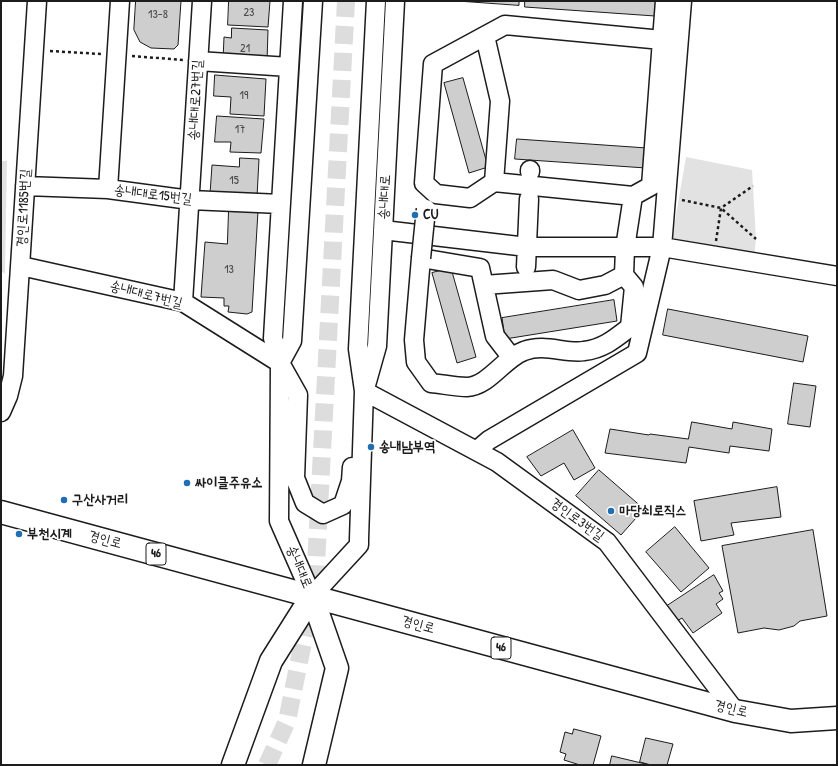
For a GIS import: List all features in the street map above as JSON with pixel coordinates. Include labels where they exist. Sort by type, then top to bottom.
[{"type":"main road","name":"경인로","points":[[1,512],[734,711],[791,720],[837,718]]},
{"type":"main road","points":[[233,765],[271,661],[312,596]]},
{"type":"main road","points":[[312,596],[337,668],[314,765]]},
{"type":"street","name":"경인로1185번길","points":[[1,412],[8,396],[13,376],[21,266],[36,1]]},
{"type":"street","points":[[108,189],[120,1]]},
{"type":"street","name":"송내대로27번길","points":[[183,302],[202,1]]},
{"type":"street","name":"송내대로","points":[[293,1],[273,338],[280,363],[279,521],[312,596],[359,545],[364,391],[358,349],[376,1]]},
{"type":"street","name":"송내대로","points":[[280,363],[292,341],[313,1]]},
{"type":"street","name":"송내대로","points":[[364,391],[377,346],[395,1]]},
{"type":"street","points":[[662,40],[505,25],[433,64],[424,183],[436,194],[470,198],[494,182],[633,196],[651,186],[665,1]]},
{"type":"street","points":[[476,451],[489,440],[637,352],[662,247],[682,1]]},
{"type":"street","points":[[484,36],[500,101],[494,182]]},
{"type":"street","points":[[198,61],[289,67]]},
{"type":"street","name":"송내대로15번길","points":[[25,186],[108,189],[190,200],[281,204]]},
{"type":"street","points":[[428,187],[414,340],[416,362],[431,383],[468,387],[488,378],[512,358],[524,351],[548,347],[584,352],[608,345],[630,327],[634,287],[624,275],[625,248],[633,196]]},
{"type":"street","points":[[526,267],[529,199]]},
{"type":"street","points":[[383,230],[526,247],[662,247],[837,276]]},
{"type":"street","points":[[421,258],[480,268],[495,336],[512,358]]},
{"type":"street","name":"송내대로7번길","points":[[21,266],[183,302],[280,363]]},
{"type":"street","points":[[484,285],[553,280],[579,290],[605,285],[624,275]]},
{"type":"street","points":[[280,363],[298,395],[295,478],[305,504],[323,514],[343,505],[351,481],[354,408],[364,391]]},
{"type":"street","name":"경인로3번길","points":[[364,391],[497,462],[607,542],[734,711]]},
{"type":"path","points":[[716,244],[721,208],[753,186]]},
{"type":"path","points":[[666,197],[721,208],[756,239]]},
{"type":"shaded area","points":[[686,157],[752,170],[756,239],[754,258],[671,244]]},
{"type":"shaded area","points":[[1,161],[7,161],[5,274],[1,271]]},
{"type":"building","points":[[136,1],[181,1],[178,45],[174,49],[151,48],[140,42],[134,30]]},
{"type":"building","points":[[229,1],[270,1],[268,27],[228,25]]},
{"type":"building","points":[[458,1],[519,1],[519,5]]},
{"type":"building","points":[[525,1],[656,1],[655,16],[525,7]]},
{"type":"building","points":[[232,28],[268,30],[267,62],[223,60],[224,37],[231,38]]},
{"type":"building","points":[[215,75],[266,79],[264,116],[230,114],[231,97],[214,96]]},
{"type":"building","points":[[463,78],[488,167],[469,173],[444,83]]},
{"type":"building","points":[[217,116],[264,119],[261,153],[230,152],[231,142],[215,142]]},
{"type":"building","points":[[517,139],[647,148],[646,168],[515,159]]},
{"type":"building","points":[[240,158],[259,159],[257,197],[210,194],[212,165],[239,167]]},
{"type":"building","points":[[229,209],[258,211],[252,312],[247,314],[228,312],[229,306],[224,306],[224,298],[201,297],[205,242],[227,244]]},
{"type":"building","points":[[451,268],[476,357],[457,363],[432,273]]},
{"type":"building","points":[[614,300],[617,321],[505,339],[502,318]]},
{"type":"building","points":[[668,309],[808,336],[803,362],[663,335]]},
{"type":"building","points":[[794,383],[816,386],[810,427],[788,424]]},
{"type":"building","points":[[692,422],[732,429],[733,422],[772,429],[769,451],[730,446],[729,453],[689,447],[686,463],[605,453],[610,429],[688,439]]},
{"type":"building","points":[[573,430],[595,468],[574,480],[564,463],[541,476],[527,457]]},
{"type":"building","points":[[599,470],[644,509],[621,535],[576,496]]},
{"type":"building","points":[[777,487],[781,517],[731,523],[734,535],[701,541],[694,501]]},
{"type":"building","points":[[675,527],[709,568],[681,592],[646,552]]},
{"type":"building","points":[[813,530],[827,616],[800,621],[794,626],[779,630],[764,628],[738,633],[722,546]]},
{"type":"building","points":[[714,575],[723,591],[719,593],[723,599],[716,604],[722,613],[693,633],[682,618],[677,621],[667,606]]},
{"type":"building","points":[[574,729],[601,736],[593,765],[580,765],[564,760],[566,754],[560,752],[565,732],[572,734]]},
{"type":"building","points":[[646,738],[673,744],[667,765],[651,765],[640,762]]},
{"type":"building","points":[[612,756],[650,765],[610,765]]},
{"type":"tunnel","points":[[267,765],[287,721],[315,583],[346,1]]},
{"type":"place","name":"CU","points":[[415,215]]},
{"type":"place","name":"송내남부역","points":[[371,447]]},
{"type":"place","name":"싸이클주유소","points":[[187,483]]},
{"type":"place","name":"구산사거리","points":[[64,500]]},
{"type":"place","name":"마당쇠로직스","points":[[611,511]]},
{"type":"place","name":"부천시계","points":[[19,534]]}]
